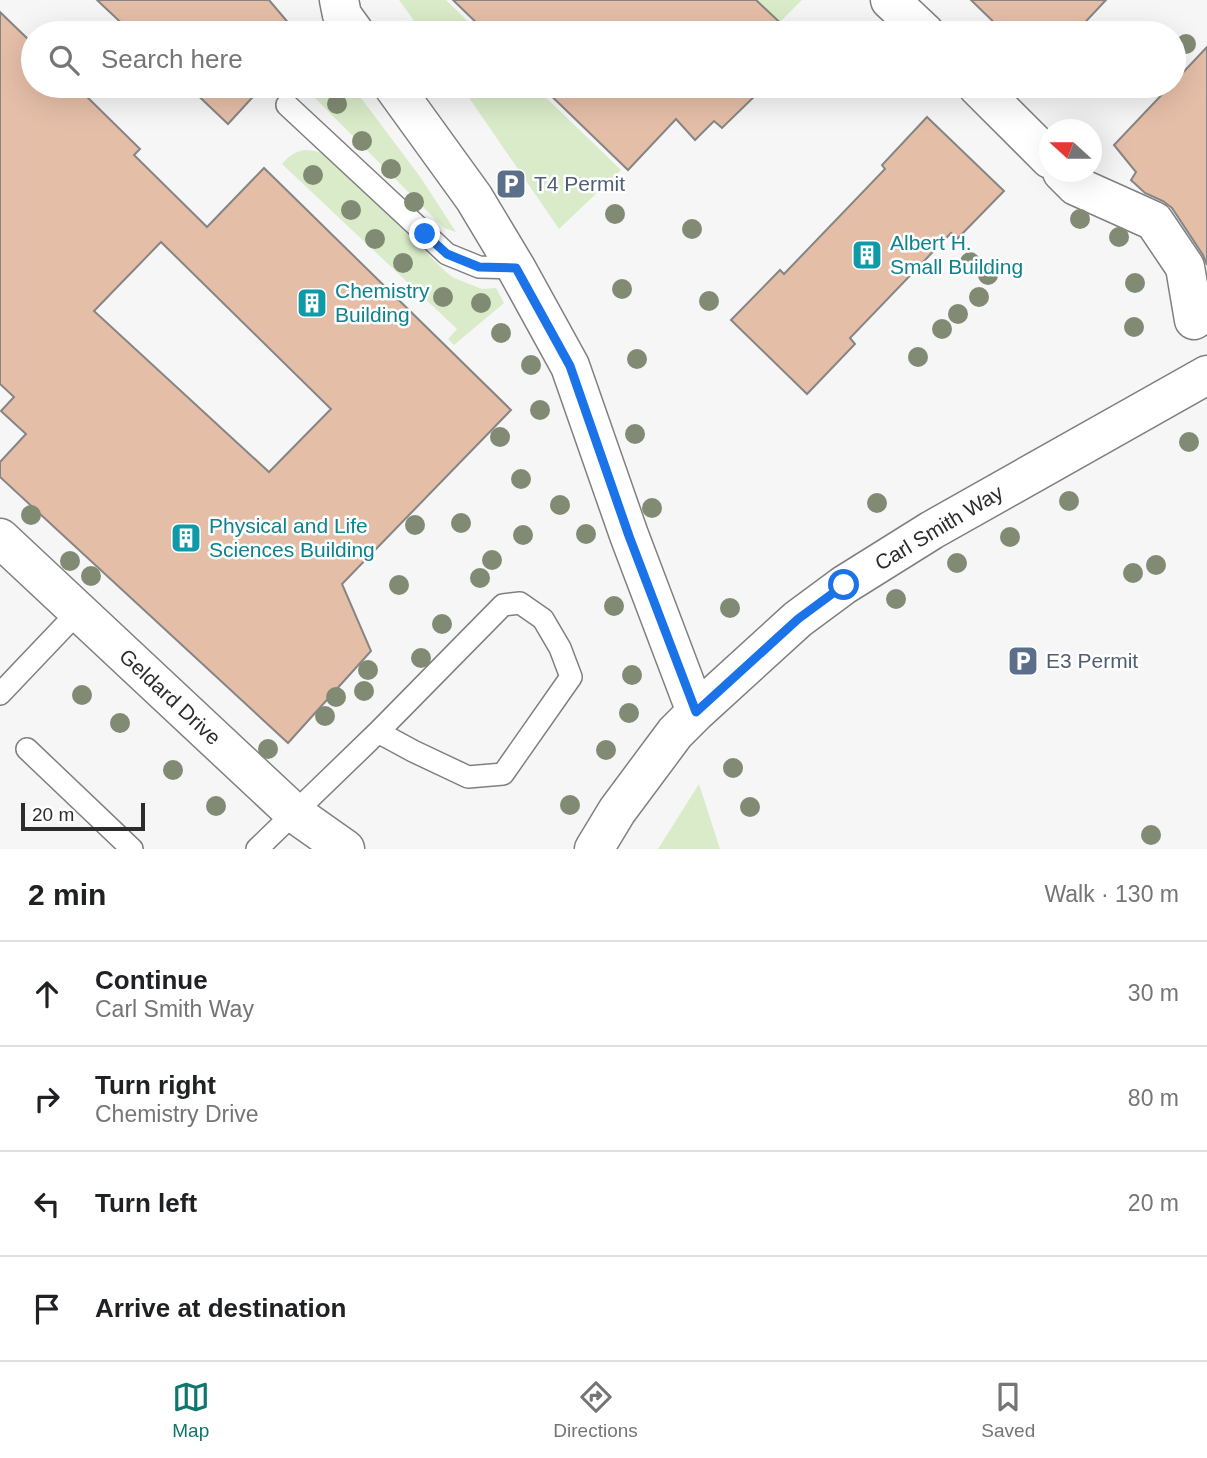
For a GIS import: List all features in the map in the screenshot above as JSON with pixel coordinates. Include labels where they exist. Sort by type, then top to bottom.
[{"type":"street","points":[[339,0],[342,15],[346,21]]},
{"type":"street","points":[[890,0],[912,21]]},
{"type":"street","points":[[402,98],[474,198],[570,366],[629,536],[696,712]]},
{"type":"street","points":[[989,98],[1039,149]]},
{"type":"street","points":[[1072,182],[1154,222],[1185,267],[1194,320]]},
{"type":"street","name":"Carl Smith Way","points":[[594,849],[617,811],[676,733],[798,619],[844,585],[932,530],[1207,375]]},
{"type":"street","name":"Geldard Drive","points":[[0,538],[294,813],[345,849]]},
{"type":"lane","points":[[287,105],[447,254],[479,267],[516,268]]},
{"type":"lane","points":[[257,849],[378,732],[503,605],[520,603],[543,619],[560,648],[571,677],[503,774],[468,777],[378,732]]},
{"type":"lane","points":[[0,694],[78,612]]},
{"type":"lane","points":[[27,749],[132,849]]},
{"type":"green space","points":[[399,0],[446,0],[468,21],[414,21]]},
{"type":"green space","points":[[755,0],[802,0],[781,21],[777,21]]},
{"type":"green space","points":[[315,98],[361,98],[421,178],[456,232],[444,228]]},
{"type":"green space","points":[[469,98],[546,98],[621,170],[559,229]]},
{"type":"green space","points":[[306,150],[327,155],[446,272],[482,289],[496,288],[504,303],[454,345],[448,339],[457,329],[282,164],[292,154]]},
{"type":"green space","points":[[699,784],[720,849],[658,849]]},
{"type":"building","points":[[97,0],[269,0],[287,21],[119,21]]},
{"type":"building","points":[[453,0],[756,0],[778,21],[475,21]]},
{"type":"building","points":[[971,0],[1106,0],[1086,21],[993,21]]},
{"type":"building","points":[[0,12],[21,32],[21,98],[88,98],[140,149],[134,155],[207,227],[264,168],[511,410],[342,584],[371,651],[288,743],[0,477],[0,462],[26,434],[1,411],[14,397],[0,384]],"holes":[[[161,242],[331,409],[269,472],[94,311]]]},
{"type":"building","points":[[1207,47],[1207,265],[1172,208],[1145,193],[1131,180],[1136,172],[1114,145],[1159,98],[1186,98],[1186,69]]},
{"type":"building","points":[[201,98],[252,98],[228,124]]},
{"type":"building","points":[[553,98],[753,98],[722,128],[714,121],[695,140],[676,119],[628,170]]},
{"type":"building","name":"Albert H. Small Building","points":[[927,117],[1004,191],[957,239],[951,233],[850,338],[855,344],[807,394],[731,320],[780,270],[784,274],[885,169],[882,165]]},
{"type":"place","name":"T4 Permit","points":[[511,184]]},
{"type":"place","name":"Albert H. Small Building","points":[[867,255]]},
{"type":"place","name":"Chemistry Building","points":[[312,303]]},
{"type":"place","name":"Physical and Life Sciences Building","points":[[186,538]]},
{"type":"place","name":"E3 Permit","points":[[1023,661]]},
{"type":"route","points":[[425,234],[447,254],[479,267],[516,268],[570,366],[629,536],[696,712],[798,619],[844,585]]}]
